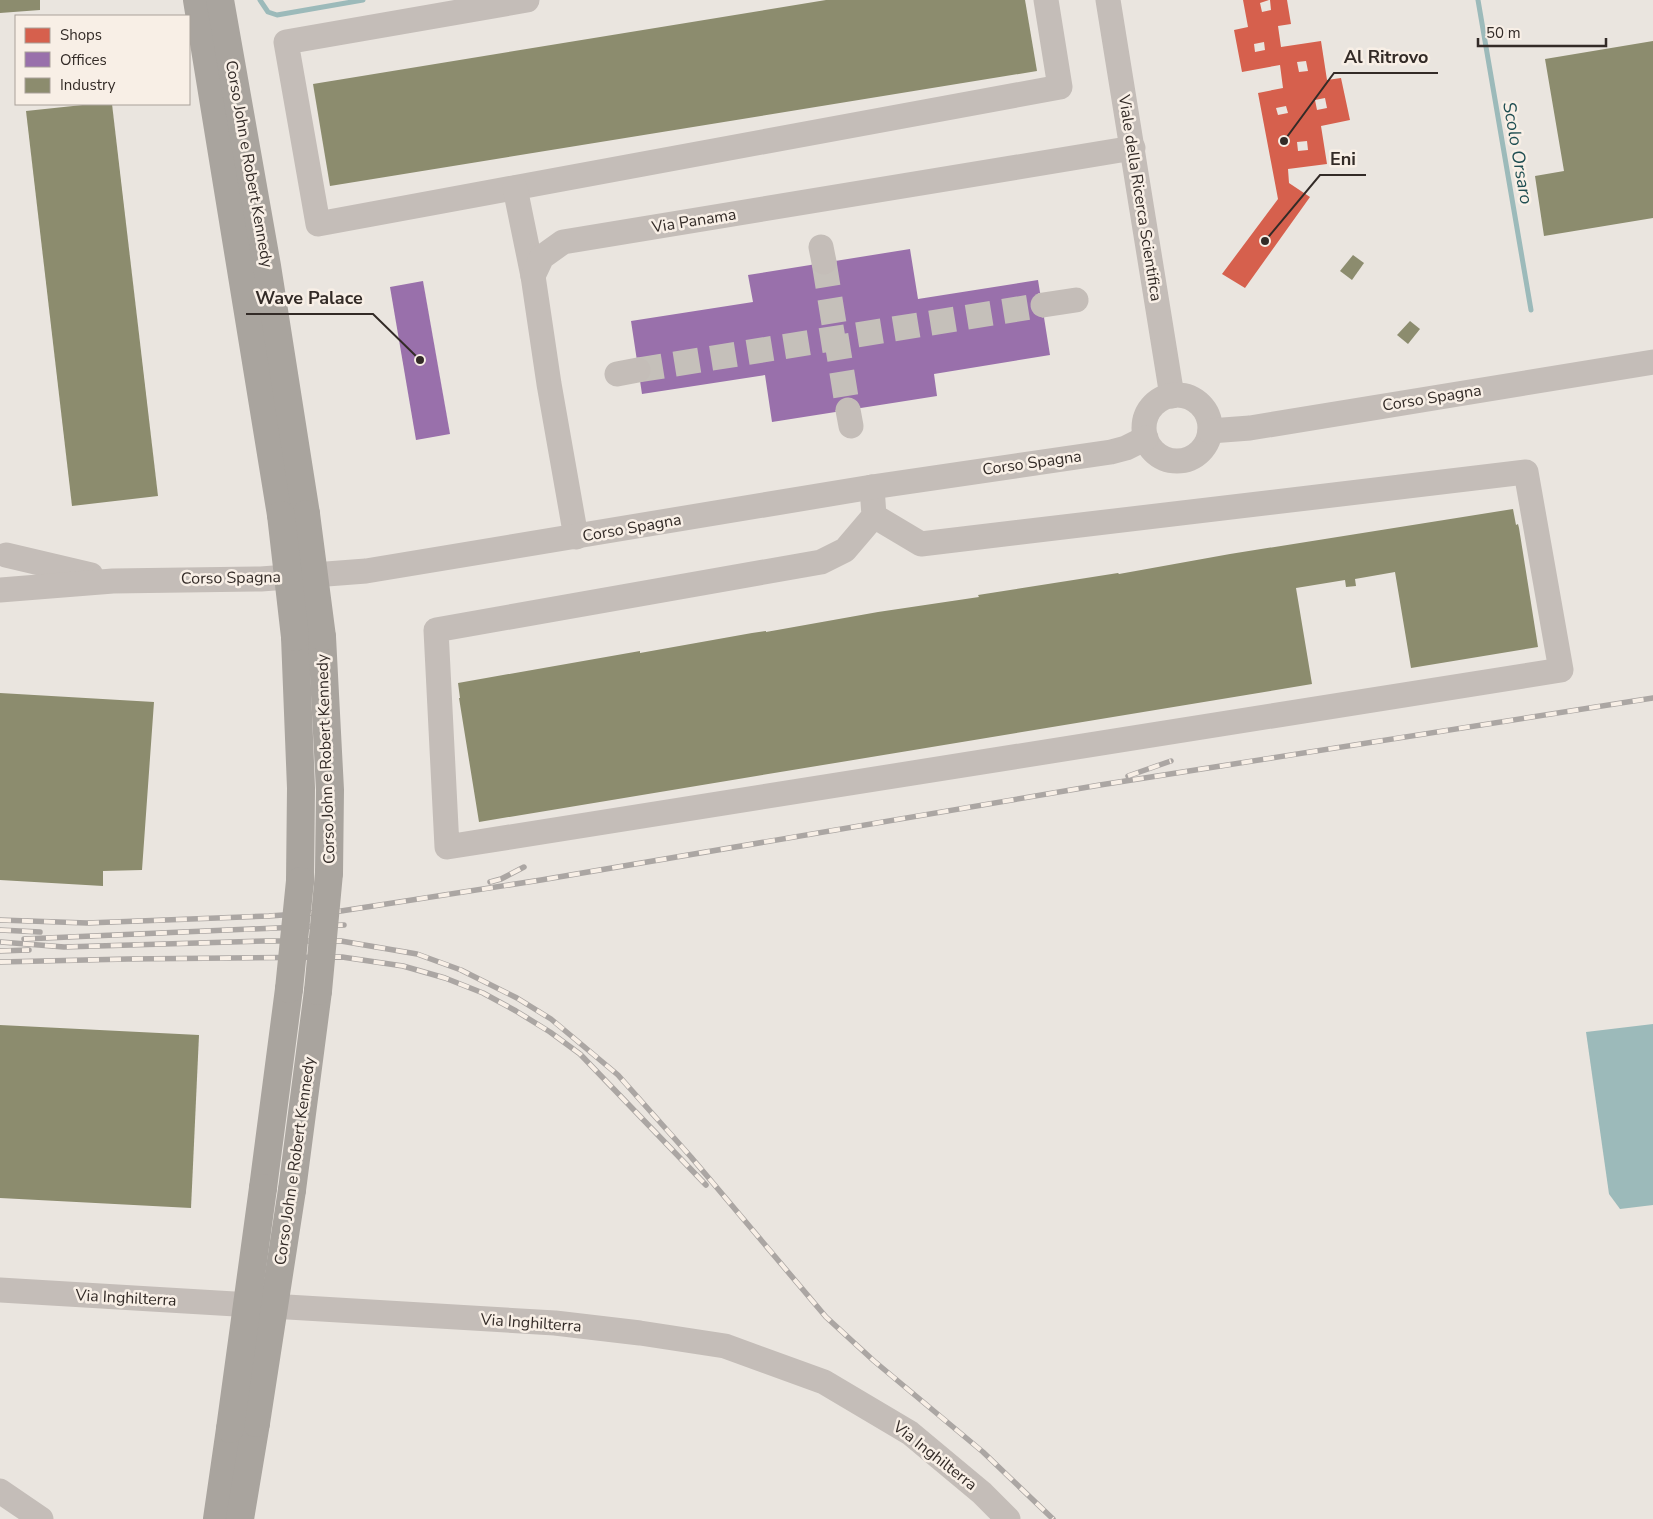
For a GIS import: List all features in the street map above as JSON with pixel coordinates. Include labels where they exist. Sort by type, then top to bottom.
[{"type":"highway","name":"Corso John e Robert Kennedy","points":[[196,0],[294,514],[322,637],[330,790],[329,873],[318,991],[292,1190],[243,1426],[216,1519]]},
{"type":"highway","name":"Corso John e Robert Kennedy","points":[[220,0],[268,266],[294,514],[295,637],[301,788],[300,881],[289,989],[263,1188],[243,1426],[240,1519]]},
{"type":"street","points":[[526,0],[286,42],[318,224],[1060,87],[1046,0]]},
{"type":"street","name":"Viale della Ricerca Scientifica","points":[[1108,0],[1172,396]]},
{"type":"street","name":"Via Panama","points":[[533,276],[542,257],[563,242],[1133,148]]},
{"type":"street","points":[[515,188],[533,276],[549,384],[576,538]]},
{"type":"street","points":[[1043,305],[1076,300]]},
{"type":"street","name":"Corso Spagna","points":[[1210,431],[1250,428],[1653,362]]},
{"type":"street","points":[[1179,395],[1188,396],[1198,402],[1205,410],[1210,420],[1210,431],[1208,440],[1202,450],[1184,460],[1166,459],[1156,453],[1148,443],[1144,432],[1146,417],[1152,407],[1165,397],[1179,395]]},
{"type":"street","name":"Corso Spagna","points":[[0,589],[113,581],[262,579],[366,572],[872,487],[1111,452],[1126,448],[1146,438]]},
{"type":"street","points":[[872,487],[874,516],[845,550],[821,562],[436,630],[447,847],[1561,670],[1526,472],[921,544],[874,516]]},
{"type":"street","name":"Corso Spagna","points":[[3,551],[113,581]]},
{"type":"street","name":"Corso Spagna","points":[[0,589],[8,574],[9,564],[3,551]]},
{"type":"street","name":"Via Inghilterra","points":[[0,1290],[554,1323],[640,1333],[725,1346],[824,1382],[910,1433],[982,1493],[1008,1519]]},
{"type":"street","points":[[0,1491],[41,1519]]},
{"type":"water","points":[[1653,1024],[1653,1205],[1620,1209],[1609,1194],[1586,1032]]},
{"type":"building: Shops","points":[[1243,0],[1269,0],[1260,3],[1262,12],[1271,10],[1270,0],[1287,0],[1291,24],[1278,26],[1281,47],[1321,41],[1327,80],[1341,78],[1350,120],[1321,126],[1327,164],[1288,169],[1289,183],[1310,197],[1245,288],[1222,274],[1278,199],[1258,93],[1283,88],[1280,65],[1242,72],[1234,30],[1248,27]],"holes":[[[1264,42],[1265,50],[1255,52],[1254,44]],[[1306,61],[1308,71],[1299,72],[1297,62]],[[1325,98],[1327,108],[1317,110],[1315,100]],[[1286,106],[1288,113],[1278,115],[1276,108]],[[1307,141],[1308,150],[1298,151],[1297,142]]]},
{"type":"building: Offices","points":[[910,249],[918,299],[1038,280],[1050,355],[934,374],[937,396],[772,422],[765,375],[642,394],[631,321],[753,302],[748,275]]},
{"type":"building: Offices","points":[[423,281],[450,434],[416,440],[390,287]]},
{"type":"building: Industry","points":[[0,0],[40,0],[40,10],[0,13]]},
{"type":"building: Industry","points":[[826,0],[1025,0],[1037,71],[330,186],[313,84]]},
{"type":"building: Industry","points":[[1653,41],[1653,218],[1544,236],[1535,176],[1564,171],[1545,59]]},
{"type":"building: Industry","points":[[83,105],[112,105],[158,496],[72,506],[26,111]]},
{"type":"building: Industry","points":[[1353,255],[1364,263],[1352,280],[1340,271]]},
{"type":"building: Industry","points":[[1410,321],[1420,329],[1408,344],[1397,335]]},
{"type":"building: Industry","points":[[1513,509],[1516,525],[1518,524],[1519,528],[1538,647],[1411,668],[1395,572],[1355,579],[1356,586],[1346,587],[1345,580],[1296,588],[1312,684],[479,822],[458,683],[640,651],[640,653],[878,612],[979,597],[978,595],[1119,574],[1230,554]]},
{"type":"building: Industry","points":[[0,693],[154,702],[142,870],[103,871],[103,886],[0,880]]},
{"type":"building: Industry","points":[[0,1025],[199,1035],[191,1208],[0,1198]]},
{"type":"waterway","name":"Scolo Orsaro","points":[[260,0],[268,12],[277,15],[363,0]]},
{"type":"waterway","name":"Scolo Orsaro","points":[[1478,0],[1531,310]]},
{"type":"tunnel","points":[[824,262],[848,410]]},
{"type":"tunnel","points":[[638,370],[1043,305]]},
{"type":"railway","points":[[0,920],[87,923],[269,916],[341,911],[541,880],[1100,785],[1653,698]]},
{"type":"railway","points":[[1128,776],[1171,761]]},
{"type":"railway","points":[[490,882],[501,879],[524,867]]},
{"type":"railway","points":[[24,939],[344,925]]},
{"type":"railway","points":[[0,930],[40,932]]},
{"type":"railway","points":[[1,942],[64,947],[265,941],[341,941],[417,954],[461,970],[517,998],[551,1019],[618,1075],[691,1157],[826,1317],[874,1361],[983,1452],[1053,1519]]},
{"type":"railway","points":[[0,951],[29,950]]},
{"type":"railway","points":[[0,962],[342,957],[403,966],[445,978],[483,993],[516,1011],[550,1032],[580,1054],[706,1185]]},
{"type":"place","name":"Al Ritrovo","points":[[1284,141]]},
{"type":"place","name":"Eni","points":[[1265,241]]},
{"type":"place","name":"Wave Palace","points":[[420,360]]}]
